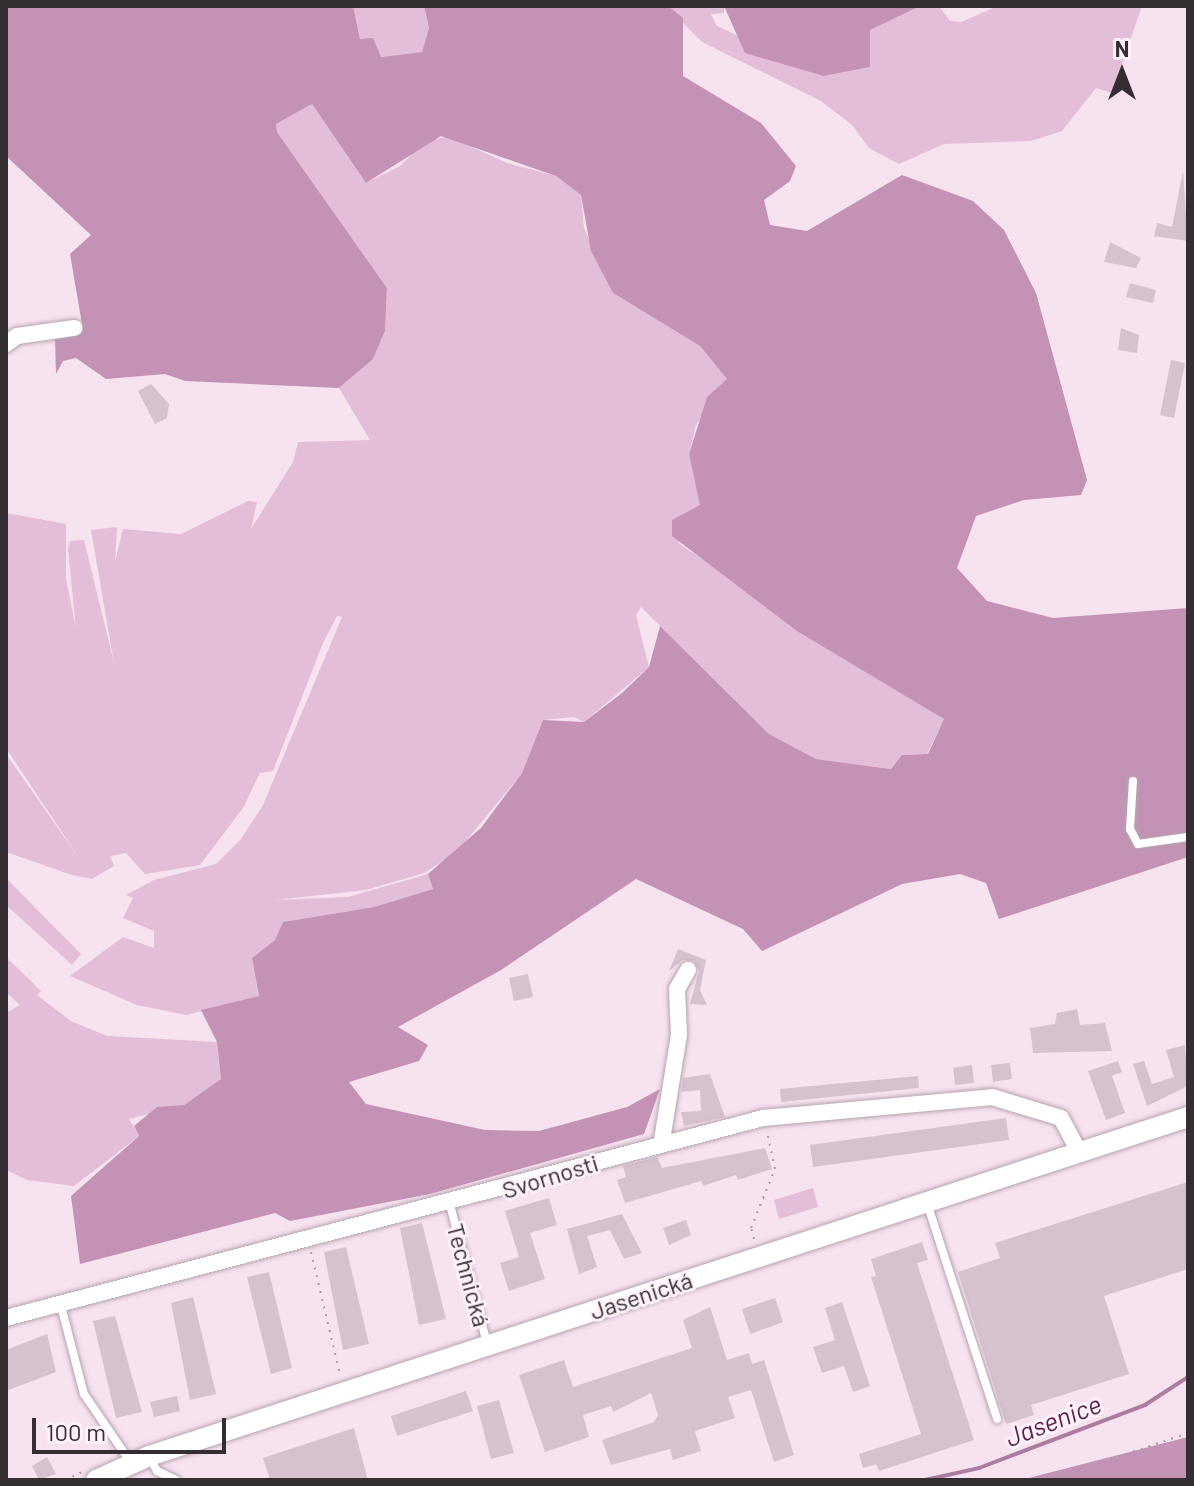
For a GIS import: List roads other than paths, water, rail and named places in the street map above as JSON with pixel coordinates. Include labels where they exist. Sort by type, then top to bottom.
[{"type":"street","points":[[6,344],[17,336],[74,328]]},
{"type":"street","points":[[662,1140],[679,1035],[677,989],[688,970]]},
{"type":"street","name":"Svornosti","points":[[6,1318],[450,1205],[662,1140],[765,1118],[992,1097],[1061,1118],[1080,1153]]},
{"type":"street","name":"Jasenická","points":[[96,1480],[140,1460],[1188,1117]]},
{"type":"lane","points":[[1133,781],[1130,829],[1138,844],[1188,837]]},
{"type":"lane","points":[[927,1202],[997,1419]]},
{"type":"lane","name":"Technická","points":[[450,1205],[488,1346]]},
{"type":"lane","points":[[60,1302],[84,1394],[140,1460],[176,1480]]},
{"type":"waterway","name":"Jasenice","points":[[925,1480],[979,1468],[1145,1405],[1188,1377]]}]
